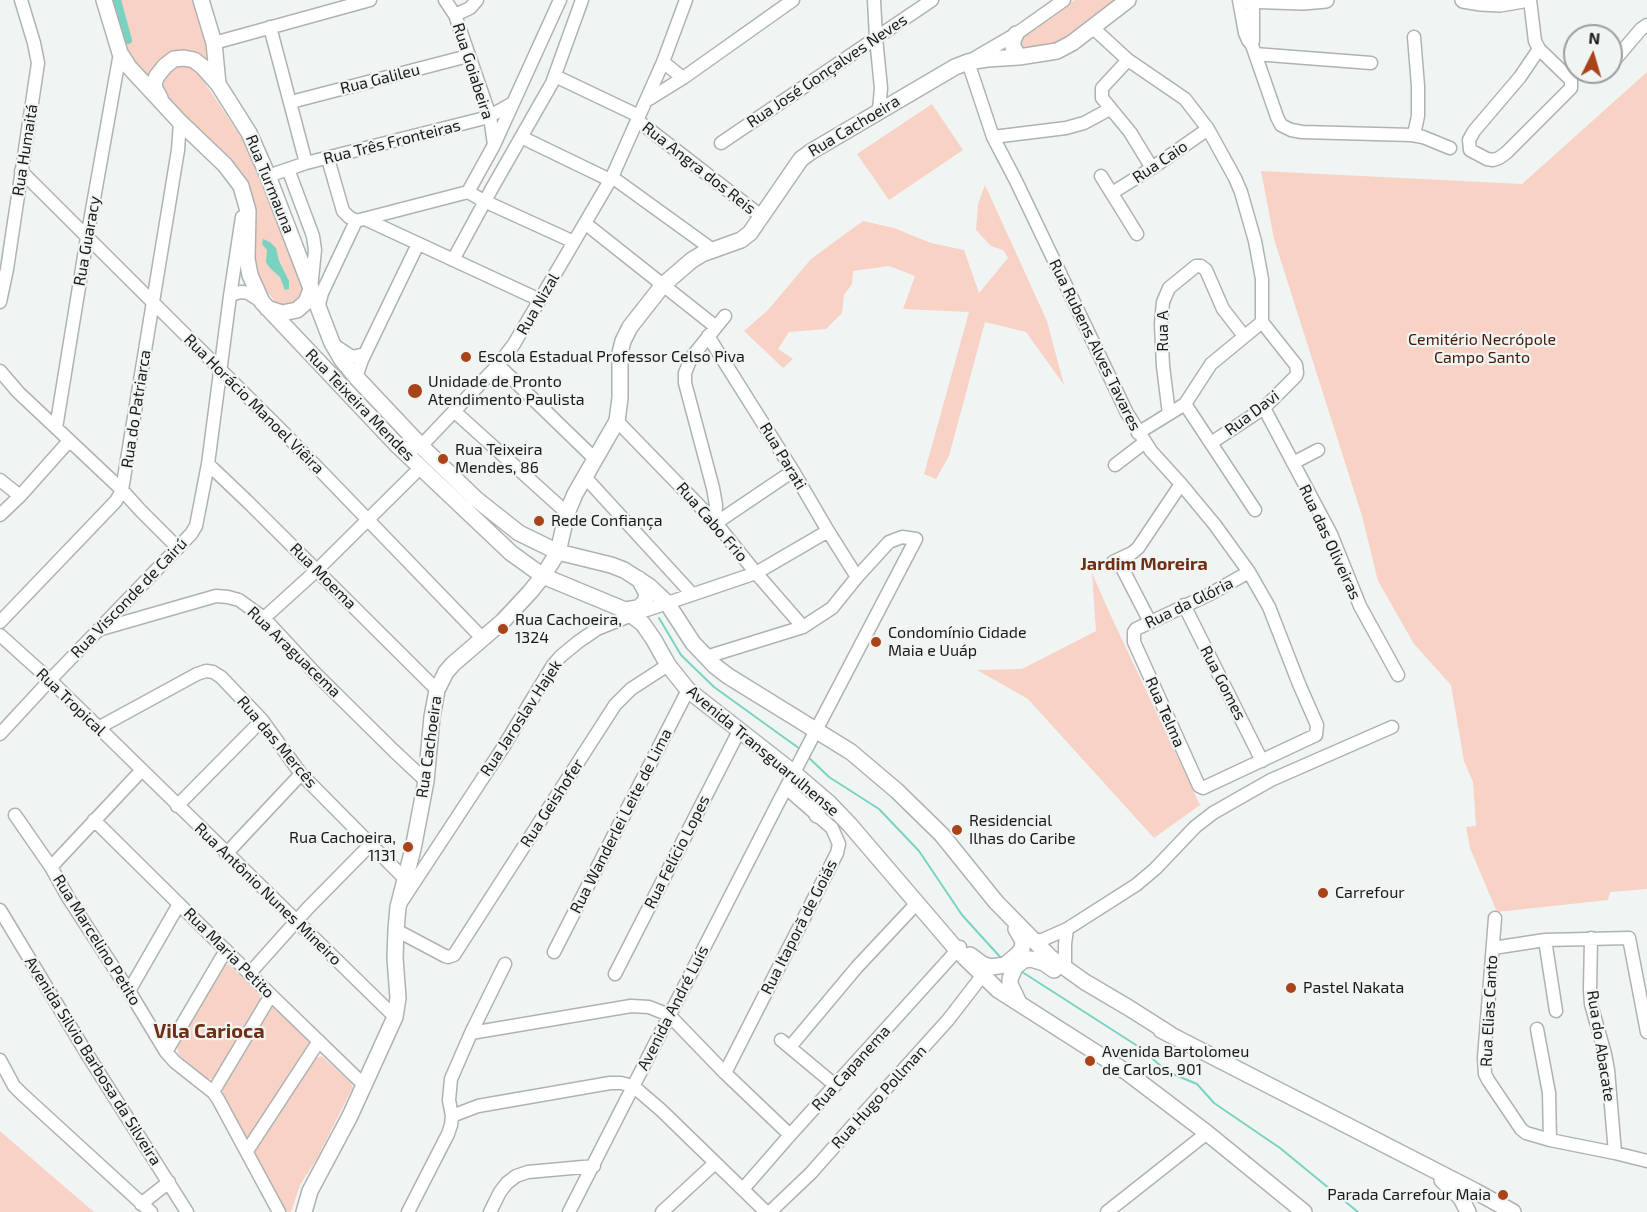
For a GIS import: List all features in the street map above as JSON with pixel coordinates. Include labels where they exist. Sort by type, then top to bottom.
[{"type":"main road","points":[[104,0],[120,53],[136,76],[235,176],[246,197]]},
{"type":"main road","points":[[201,0],[214,43],[218,84]]},
{"type":"main road","name":"Rua Cachoeira","points":[[304,1212],[310,1191],[350,1116],[395,1017],[398,998],[395,958],[398,907],[416,836],[426,781],[437,690],[453,664],[503,621],[530,592],[558,552],[567,513],[617,421],[620,398],[620,353],[630,327],[663,285],[692,260],[741,240],[750,233],[801,159],[812,151],[955,67],[968,62],[1057,51],[1072,43],[1128,0]]},
{"type":"main road","points":[[1245,0],[1326,0]]},
{"type":"main road","points":[[1463,0],[1481,3],[1523,0]]},
{"type":"main road","points":[[1016,34],[1013,47],[1019,57]]},
{"type":"main road","name":"Rua Turmauna","points":[[165,106],[154,83],[165,66],[174,59],[194,60],[218,84],[240,116],[268,176],[332,343],[356,377]]},
{"type":"main road","name":"Rua Teixeira Mendes","points":[[246,197],[250,275],[265,305],[420,468],[511,553],[543,576]]},
{"type":"main road","points":[[265,305],[282,313],[297,310],[316,297]]},
{"type":"main road","name":"Rua Teixeira Mendes","points":[[356,377],[422,446],[494,514],[519,533],[558,552]]},
{"type":"main road","name":"Avenida Transguarulhense","points":[[558,552],[624,570],[649,586],[667,603],[693,644],[728,676],[862,761],[923,815],[1008,915]]},
{"type":"main road","points":[[511,553],[526,576],[530,592]]},
{"type":"main road","points":[[543,576],[555,567],[565,564],[624,570]]},
{"type":"main road","name":"Avenida Transguarulhense","points":[[543,576],[636,610],[668,665],[688,690],[739,730],[797,768],[814,790],[850,825],[982,976],[998,990],[1128,1073],[1207,1133],[1304,1212]]},
{"type":"main road","points":[[636,610],[647,594],[639,579]]},
{"type":"main road","points":[[814,790],[817,815]]},
{"type":"main road","points":[[1008,915],[1065,969],[1170,1034]]},
{"type":"main road","points":[[955,945],[982,964],[992,967],[1005,965],[1018,954],[1023,945],[1021,936],[1008,915]]},
{"type":"main road","points":[[1019,1003],[1010,984],[1012,972],[1024,960],[1037,960],[1097,999],[1170,1034],[1513,1212]]},
{"type":"main road","points":[[1405,1155],[1429,1170],[1451,1188],[1465,1203],[1468,1212]]},
{"type":"street","name":"Rua Humaitá","points":[[0,302],[38,63],[21,0]]},
{"type":"street","points":[[214,43],[370,0]]},
{"type":"street","name":"Rua Goiabeira","points":[[446,0],[455,15],[490,116],[494,146]]},
{"type":"street","points":[[455,15],[470,8],[477,0]]},
{"type":"street","points":[[468,192],[494,146],[560,0]]},
{"type":"street","points":[[453,260],[555,76],[582,0]]},
{"type":"street","name":"Rua Nizal","points":[[422,446],[498,365],[514,344],[586,224],[611,178],[663,62],[686,0]]},
{"type":"street","points":[[645,102],[683,78],[793,0]]},
{"type":"street","points":[[874,0],[881,88],[879,111]]},
{"type":"street","name":"Rua José Gonçalves Neves","points":[[721,143],[932,0]]},
{"type":"street","points":[[968,62],[1016,34],[1064,0]]},
{"type":"street","points":[[1245,0],[1254,49],[1281,125],[1302,132],[1412,135],[1450,148]]},
{"type":"street","points":[[1530,0],[1539,48],[1571,80],[1572,88],[1499,158],[1487,159],[1470,150],[1469,140],[1474,131],[1520,77],[1539,48]]},
{"type":"street","points":[[1623,50],[1647,25]]},
{"type":"street","points":[[270,27],[306,163]]},
{"type":"street","points":[[1092,27],[1128,60],[1185,99],[1208,129],[1241,192],[1255,241],[1262,279],[1262,322],[1211,364],[1185,404],[1169,414],[1141,438],[1115,465]]},
{"type":"street","points":[[1412,135],[1418,116],[1414,38]]},
{"type":"street","points":[[1254,49],[1371,63]]},
{"type":"street","name":"Rua Guaracy","points":[[56,428],[120,53]]},
{"type":"street","name":"Rua Galileu","points":[[291,102],[468,57]]},
{"type":"street","points":[[1128,60],[1102,88],[1102,98],[1130,132],[1152,168]]},
{"type":"street","points":[[663,62],[683,78]]},
{"type":"street","name":"Rua Rubens Alves Tavares","points":[[968,62],[993,137],[1127,413],[1141,438],[1162,465],[1215,525],[1249,572],[1269,607],[1317,724],[1316,735],[1262,761]]},
{"type":"street","name":"Rua Angra dos Reis","points":[[555,76],[638,118],[760,216]]},
{"type":"street","points":[[881,88],[889,96],[902,97]]},
{"type":"street","name":"Rua Três Fronteiras","points":[[268,176],[306,163],[490,116],[513,103]]},
{"type":"street","points":[[993,137],[1066,128],[1084,123],[1110,109]]},
{"type":"street","name":"Rua do Patriarca","points":[[0,622],[116,501],[122,490],[180,122]]},
{"type":"street","name":"Rua Caio","points":[[1112,193],[1208,129]]},
{"type":"street","points":[[521,137],[611,178],[713,250]]},
{"type":"street","points":[[177,150],[197,138]]},
{"type":"street","points":[[328,159],[343,211],[349,217],[418,244],[540,300]]},
{"type":"street","name":"Rua Turmauna","points":[[288,169],[313,236],[316,297]]},
{"type":"street","name":"Rua Horácio Manoel Viêira","points":[[21,171],[285,434],[483,639]]},
{"type":"street","points":[[1101,176],[1137,234]]},
{"type":"street","points":[[316,297],[361,220],[468,192],[574,242]]},
{"type":"street","name":"Rua Visconde de Cairú","points":[[0,734],[178,548],[196,526],[208,464],[230,296],[246,197]]},
{"type":"street","name":"Rua Parati","points":[[586,224],[663,285],[712,331],[857,577]]},
{"type":"street","points":[[356,377],[418,244]]},
{"type":"street","name":"Rua A","points":[[1169,414],[1161,324],[1163,302],[1169,288],[1194,267],[1201,266],[1206,270],[1223,309],[1244,336]]},
{"type":"street","points":[[230,296],[236,293],[248,293],[265,305]]},
{"type":"street","points":[[716,523],[713,488],[685,383],[685,373],[687,364],[725,316]]},
{"type":"street","name":"Rua Davi","points":[[1211,443],[1264,408],[1296,376],[1296,365],[1262,322]]},
{"type":"street","points":[[332,343],[352,357],[365,354]]},
{"type":"street","points":[[498,365],[595,459]]},
{"type":"street","points":[[0,371],[18,392],[122,490],[178,548]]},
{"type":"street","points":[[1185,404],[1255,510]]},
{"type":"street","name":"Rua das Oliveiras","points":[[1264,408],[1331,534],[1360,606],[1398,675]]},
{"type":"street","points":[[455,412],[567,513]]},
{"type":"street","name":"Rua Cabo Frio","points":[[617,421],[716,523],[803,627]]},
{"type":"street","points":[[0,515],[69,441]]},
{"type":"street","points":[[398,446],[410,449],[422,446]]},
{"type":"street","points":[[1293,463],[1318,450]]},
{"type":"street","name":"Rua Moema","points":[[208,464],[437,690]]},
{"type":"street","points":[[264,618],[317,570],[420,468]]},
{"type":"street","points":[[716,523],[793,471]]},
{"type":"street","points":[[585,477],[692,594]]},
{"type":"street","points":[[0,480],[20,496]]},
{"type":"street","points":[[1150,622],[1116,561],[1132,554],[1138,548],[1181,484]]},
{"type":"street","name":"Rua Jaroslav Hajek","points":[[398,907],[502,749],[553,665],[578,642],[597,629],[636,610],[667,603],[756,573],[828,531]]},
{"type":"street","name":"Avenida André Luís","points":[[569,1212],[816,730],[861,652],[916,539],[902,537],[890,542],[857,577]]},
{"type":"street","name":"Rua da Glória","points":[[1133,637],[1136,629],[1210,594],[1249,572]]},
{"type":"street","points":[[706,657],[803,627],[832,608],[857,577]]},
{"type":"street","name":"Rua Araguacema","points":[[100,630],[216,596],[239,600],[264,618],[315,673],[426,781]]},
{"type":"street","name":"Rua Gomes","points":[[1184,605],[1262,761]]},
{"type":"street","name":"Rua Tropical","points":[[0,635],[50,680],[141,771]]},
{"type":"street","name":"Rua Telma","points":[[1133,637],[1199,786],[1205,788],[1262,761]]},
{"type":"street","name":"Rua Geishofer","points":[[396,930],[445,956],[452,957],[457,953],[615,705],[631,689],[668,665]]},
{"type":"street","name":"Rua das Mercês","points":[[98,728],[197,674],[206,671],[213,672],[222,677],[262,720],[301,774],[405,879]]},
{"type":"street","name":"Rua Wanderlei Leite de Lima","points":[[554,952],[688,690]]},
{"type":"street","points":[[177,806],[262,720]]},
{"type":"street","points":[[1033,940],[1042,940],[1067,929],[1136,885],[1155,869],[1196,826],[1213,813],[1271,780],[1392,727]]},
{"type":"street","name":"Rua Felício Lopes","points":[[615,974],[739,730]]},
{"type":"street","points":[[51,867],[141,771]]},
{"type":"street","name":"Rua Antônio Nunes Mineiro","points":[[141,771],[395,1017]]},
{"type":"street","points":[[226,854],[301,774]]},
{"type":"street","name":"Avenida André Luís","points":[[777,805],[792,794],[814,790]]},
{"type":"street","name":"Rua Itaporã de Goiás","points":[[725,1073],[837,853],[839,844],[832,828],[792,794]]},
{"type":"street","name":"Rua Marcelino Petito","points":[[15,814],[51,867],[69,900],[166,1052],[213,1092],[218,1099],[279,1212]]},
{"type":"street","name":"Rua Maria Petito","points":[[94,820],[364,1085]]},
{"type":"street","points":[[416,836],[427,848],[437,848]]},
{"type":"street","points":[[249,974],[308,908],[371,844]]},
{"type":"street","points":[[835,1085],[785,1043],[917,903]]},
{"type":"street","points":[[129,991],[179,904]]},
{"type":"street","name":"Avenida Silvio Barbosa da Silveira","points":[[0,910],[87,1054],[187,1212]]},
{"type":"street","name":"Rua Elias Canto","points":[[1495,918],[1484,1058],[1485,1074],[1521,1130],[1550,1140]]},
{"type":"street","points":[[1065,969],[1067,929]]},
{"type":"street","name":"Rua do Abacate","points":[[1591,938],[1591,1004],[1608,1070],[1615,1153]]},
{"type":"street","points":[[1493,948],[1545,940],[1629,938],[1647,1032]]},
{"type":"street","points":[[1545,940],[1556,1011]]},
{"type":"street","name":"Rua Capanema","points":[[743,1189],[955,945]]},
{"type":"street","points":[[166,1052],[226,950]]},
{"type":"street","points":[[408,1212],[452,1125],[449,1100],[452,1079],[471,1033],[505,964]]},
{"type":"street","name":"Rua Hugo Pollman","points":[[768,1212],[811,1173],[948,1020],[982,976]]},
{"type":"street","points":[[213,1092],[271,995]]},
{"type":"street","points":[[471,1033],[631,1005],[649,1007],[669,1016],[790,1135]]},
{"type":"street","points":[[1537,1029],[1549,1093],[1550,1140],[1647,1161]]},
{"type":"street","points":[[247,1151],[319,1041]]},
{"type":"street","points":[[0,1060],[14,1086],[151,1212]]},
{"type":"street","points":[[452,1116],[478,1106],[610,1083],[633,1086],[768,1212]]},
{"type":"street","points":[[1107,1212],[1207,1133]]},
{"type":"street","points":[[662,1212],[715,1163]]},
{"type":"street","points":[[490,1212],[500,1191],[516,1176],[594,1166]]},
{"type":"street","points":[[141,1204],[169,1182]]},
{"type":"green space","points":[[108,0],[196,0],[210,63],[186,55],[150,80],[128,58]]},
{"type":"green space","points":[[1075,0],[1115,0],[1113,8],[1052,48],[994,53]]},
{"type":"green space","points":[[184,62],[194,67],[243,140],[303,288],[291,304],[277,304],[265,289],[257,271],[251,250],[255,215],[166,98],[163,86],[165,76],[171,66]]},
{"type":"green space","name":"Cemitério Necrópole Campo Santo","points":[[1647,72],[1647,889],[1610,892],[1608,900],[1497,912],[1470,848],[1466,827],[1476,826],[1473,782],[1464,761],[1451,685],[1414,644],[1378,581],[1362,516],[1274,239],[1261,171],[1522,184]]},
{"type":"green space","points":[[932,104],[963,150],[889,200],[857,154]]},
{"type":"green space","points":[[985,185],[1047,321],[1064,385],[1026,332],[985,322],[949,456],[936,479],[924,474],[969,312],[903,309],[915,276],[889,266],[853,271],[852,284],[844,295],[842,313],[826,329],[789,332],[778,349],[793,359],[783,368],[744,331],[768,310],[811,259],[863,221],[894,228],[931,243],[964,250],[979,293],[1008,258],[1003,250],[991,246],[976,230],[978,204]]},
{"type":"green space","points":[[1092,573],[1200,805],[1154,838],[1028,699],[977,670],[1022,669],[1096,631]]},
{"type":"green space","points":[[225,964],[229,965],[259,993],[261,1002],[216,1077],[207,1079],[179,1055],[177,1047]]},
{"type":"green space","points":[[273,1006],[307,1039],[310,1045],[249,1138],[245,1138],[222,1090]]},
{"type":"green space","points":[[322,1056],[353,1087],[316,1160],[300,1185],[291,1212],[286,1212],[255,1157],[256,1150],[316,1058]]},
{"type":"green space","points":[[0,1131],[59,1182],[94,1212],[0,1212]]},
{"type":"shaded area","points":[[263,239],[276,248],[279,261],[289,281],[289,289],[285,290],[280,277],[266,262],[267,250],[262,244]]},
{"type":"waterway","points":[[117,0],[128,40]]},
{"type":"waterway","points":[[659,618],[681,655],[714,687],[800,749]]},
{"type":"waterway","points":[[806,755],[829,777],[879,809],[919,851],[962,915],[1002,959]]},
{"type":"waterway","points":[[1019,970],[1136,1045]]},
{"type":"waterway","points":[[1141,1049],[1168,1072],[1197,1084],[1214,1103],[1280,1148],[1358,1212]]},
{"type":"place","name":"Escola Estadual Professor Celso Piva","points":[[466,357]]},
{"type":"place","name":"Unidade de Pronto Atendimento Paulista","points":[[415,391]]},
{"type":"place","name":"Rua Teixeira Mendes, 86","points":[[443,459]]},
{"type":"place","name":"Rede Confiança","points":[[539,521]]},
{"type":"place","name":"Rua Cachoeira, 1324","points":[[503,629]]},
{"type":"place","name":"Condomínio Cidade Maia e Uuáp","points":[[876,642]]},
{"type":"place","name":"Residencial Ilhas do Caribe","points":[[957,830]]},
{"type":"place","name":"Rua Cachoeira, 1131","points":[[408,847]]},
{"type":"place","name":"Carrefour","points":[[1323,893]]},
{"type":"place","name":"Pastel Nakata","points":[[1291,988]]},
{"type":"place","name":"Avenida Bartolomeu de Carlos, 901","points":[[1090,1061]]},
{"type":"place","name":"Parada Carrefour Maia","points":[[1503,1195]]},
{"type":"district","name":"Jardim Moreira","points":[[1144,564]]},
{"type":"district","name":"Vila Carioca","points":[[209,1031]]}]
